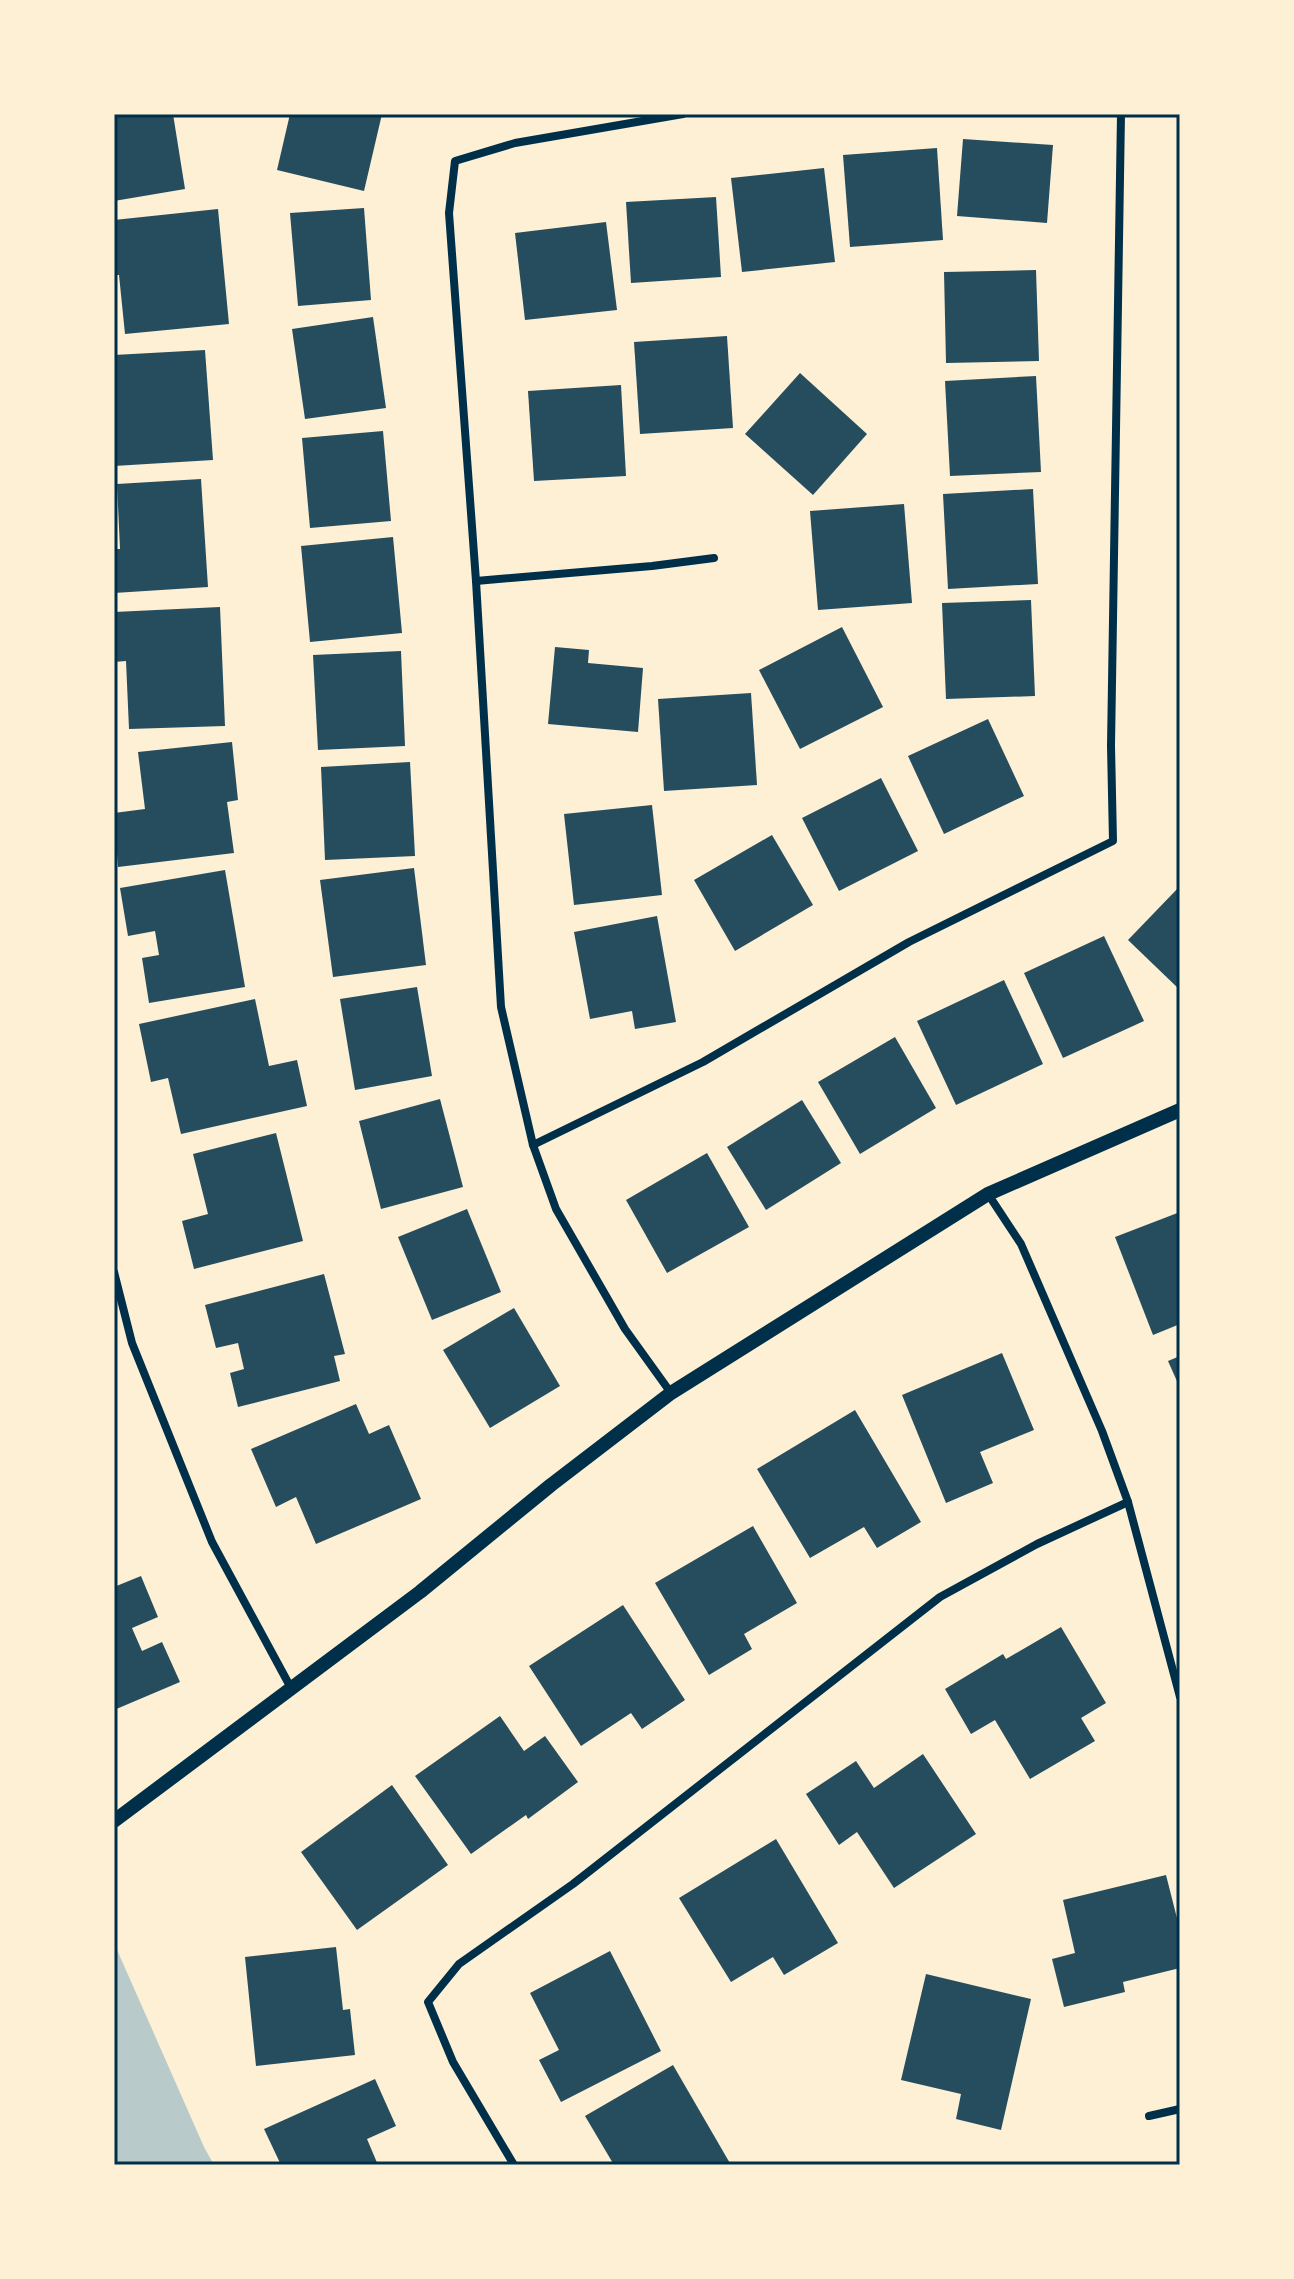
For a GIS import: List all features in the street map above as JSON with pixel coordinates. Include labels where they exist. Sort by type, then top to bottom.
[{"type":"street","points":[[671,1393],[625,1329],[556,1209],[533,1145],[501,1007],[476,581],[449,213],[455,161],[515,143],[683,114]]},
{"type":"street","points":[[533,1145],[703,1062],[909,942],[1113,841],[1111,746],[1121,114]]},
{"type":"street","points":[[476,581],[714,558]]},
{"type":"street","points":[[114,1821],[420,1592],[551,1485],[671,1393],[988,1194],[1180,1110]]},
{"type":"street","points":[[988,1194],[1021,1244],[1102,1431],[1128,1502],[1180,1697]]},
{"type":"street","points":[[114,1272],[132,1343],[212,1542],[291,1688]]},
{"type":"street","points":[[514,2165],[453,2062],[428,2002],[459,1964],[573,1884],[940,1597],[1037,1544],[1128,1502]]},
{"type":"street","points":[[1149,2116],[1180,2109]]},
{"type":"shaded area","points":[[114,1943],[204,2147],[214,2165],[114,2165]]},
{"type":"building","points":[[114,114],[173,114],[185,189],[114,201]]},
{"type":"building","points":[[290,114],[382,114],[364,191],[277,170]]},
{"type":"building","points":[[963,139],[1053,145],[1047,223],[957,216]]},
{"type":"building","points":[[937,148],[943,240],[850,247],[843,155]]},
{"type":"building","points":[[824,168],[835,262],[742,272],[731,178]]},
{"type":"building","points":[[716,197],[721,277],[631,283],[626,202]]},
{"type":"building","points":[[364,208],[371,300],[298,306],[290,213]]},
{"type":"building","points":[[218,209],[229,324],[125,334],[119,275],[114,275],[114,220]]},
{"type":"building","points":[[606,222],[617,310],[525,320],[515,233]]},
{"type":"building","points":[[1036,270],[1039,361],[946,363],[944,272]]},
{"type":"building","points":[[373,317],[386,408],[305,419],[292,329]]},
{"type":"building","points":[[727,336],[733,428],[640,434],[634,342]]},
{"type":"building","points":[[205,350],[213,460],[114,466],[114,355]]},
{"type":"building","points":[[800,373],[867,434],[813,495],[745,434]]},
{"type":"building","points":[[1036,376],[1041,472],[950,476],[945,381]]},
{"type":"building","points":[[621,385],[626,476],[534,481],[528,391]]},
{"type":"building","points":[[383,431],[391,521],[310,528],[302,438]]},
{"type":"building","points":[[201,479],[208,587],[114,593],[114,549],[120,549],[117,484]]},
{"type":"building","points":[[1033,489],[1038,584],[948,589],[943,494]]},
{"type":"building","points":[[904,504],[912,603],[818,610],[810,511]]},
{"type":"building","points":[[393,537],[402,633],[310,642],[301,546]]},
{"type":"building","points":[[1031,600],[1035,696],[946,699],[942,603]]},
{"type":"building","points":[[220,607],[225,726],[129,729],[126,661],[114,662],[114,612]]},
{"type":"building","points":[[842,627],[883,707],[800,749],[759,670]]},
{"type":"building","points":[[555,647],[589,650],[588,663],[643,668],[638,732],[548,724]]},
{"type":"building","points":[[401,651],[405,746],[318,750],[313,655]]},
{"type":"building","points":[[751,693],[757,785],[664,791],[658,699]]},
{"type":"building","points":[[988,719],[1024,796],[944,834],[908,756]]},
{"type":"building","points":[[232,742],[238,800],[227,802],[234,853],[118,867],[114,813],[145,809],[138,752]]},
{"type":"building","points":[[410,762],[415,856],[325,860],[321,767]]},
{"type":"building","points":[[881,778],[918,851],[839,891],[802,818]]},
{"type":"building","points":[[652,805],[662,895],[574,905],[564,814]]},
{"type":"building","points":[[772,835],[813,905],[735,951],[694,880]]},
{"type":"building","points":[[414,868],[426,965],[333,977],[320,880]]},
{"type":"building","points":[[225,870],[245,987],[149,1003],[142,958],[159,955],[155,931],[128,936],[120,888]]},
{"type":"building","points":[[1180,886],[1180,990],[1128,940]]},
{"type":"building","points":[[657,916],[676,1022],[635,1029],[632,1011],[590,1019],[574,932]]},
{"type":"building","points":[[1104,936],[1144,1021],[1063,1058],[1024,973]]},
{"type":"building","points":[[1004,980],[1043,1064],[956,1105],[917,1021]]},
{"type":"building","points":[[417,987],[432,1076],[355,1090],[340,999]]},
{"type":"building","points":[[255,999],[269,1066],[297,1060],[307,1106],[181,1134],[168,1078],[151,1082],[139,1024]]},
{"type":"building","points":[[895,1037],[936,1108],[860,1154],[818,1082]]},
{"type":"building","points":[[440,1099],[463,1187],[381,1209],[359,1121]]},
{"type":"building","points":[[802,1100],[841,1163],[766,1210],[727,1147]]},
{"type":"building","points":[[276,1133],[303,1241],[194,1269],[182,1221],[208,1214],[193,1154]]},
{"type":"building","points":[[707,1153],[749,1227],[667,1273],[626,1200]]},
{"type":"building","points":[[467,1209],[501,1292],[432,1320],[398,1237]]},
{"type":"building","points":[[1180,1212],[1180,1324],[1153,1335],[1115,1237]]},
{"type":"building","points":[[324,1274],[345,1354],[334,1356],[340,1381],[238,1407],[230,1373],[244,1369],[238,1343],[216,1348],[205,1305]]},
{"type":"building","points":[[514,1308],[560,1386],[490,1428],[443,1350]]},
{"type":"building","points":[[1002,1353],[1034,1430],[980,1452],[993,1483],[946,1503],[902,1395]]},
{"type":"building","points":[[1180,1356],[1180,1388],[1168,1361]]},
{"type":"building","points":[[356,1404],[369,1434],[389,1425],[421,1499],[316,1544],[296,1497],[276,1507],[251,1449]]},
{"type":"building","points":[[855,1410],[921,1522],[877,1548],[864,1527],[810,1558],[757,1469]]},
{"type":"building","points":[[753,1526],[797,1603],[744,1634],[752,1649],[709,1675],[655,1583]]},
{"type":"building","points":[[141,1576],[158,1617],[132,1628],[142,1651],[162,1642],[180,1682],[114,1710],[114,1587]]},
{"type":"building","points":[[623,1605],[685,1700],[642,1729],[631,1713],[581,1746],[529,1666]]},
{"type":"building","points":[[1061,1627],[1106,1703],[1081,1718],[1095,1741],[1030,1779],[995,1720],[971,1734],[945,1689],[1003,1654],[1006,1659]]},
{"type":"building","points":[[500,1716],[524,1751],[545,1736],[578,1782],[528,1819],[526,1815],[471,1854],[415,1776]]},
{"type":"building","points":[[923,1754],[976,1834],[894,1888],[857,1832],[839,1845],[806,1794],[856,1761],[874,1788]]},
{"type":"building","points":[[392,1785],[448,1865],[357,1930],[301,1852]]},
{"type":"building","points":[[776,1839],[838,1943],[784,1975],[773,1957],[731,1982],[679,1898]]},
{"type":"building","points":[[1166,1875],[1180,1930],[1180,1968],[1123,1982],[1125,1992],[1064,2007],[1052,1959],[1075,1953],[1063,1900]]},
{"type":"building","points":[[336,1947],[343,2010],[350,2009],[355,2055],[256,2066],[245,1957]]},
{"type":"building","points":[[610,1951],[661,2051],[561,2102],[539,2060],[559,2050],[530,1993]]},
{"type":"building","points":[[926,1974],[1031,1999],[1001,2130],[956,2119],[961,2094],[901,2080]]},
{"type":"building","points":[[673,2065],[731,2165],[614,2165],[585,2116]]},
{"type":"building","points":[[375,2079],[396,2126],[367,2139],[378,2165],[281,2165],[264,2129]]}]
